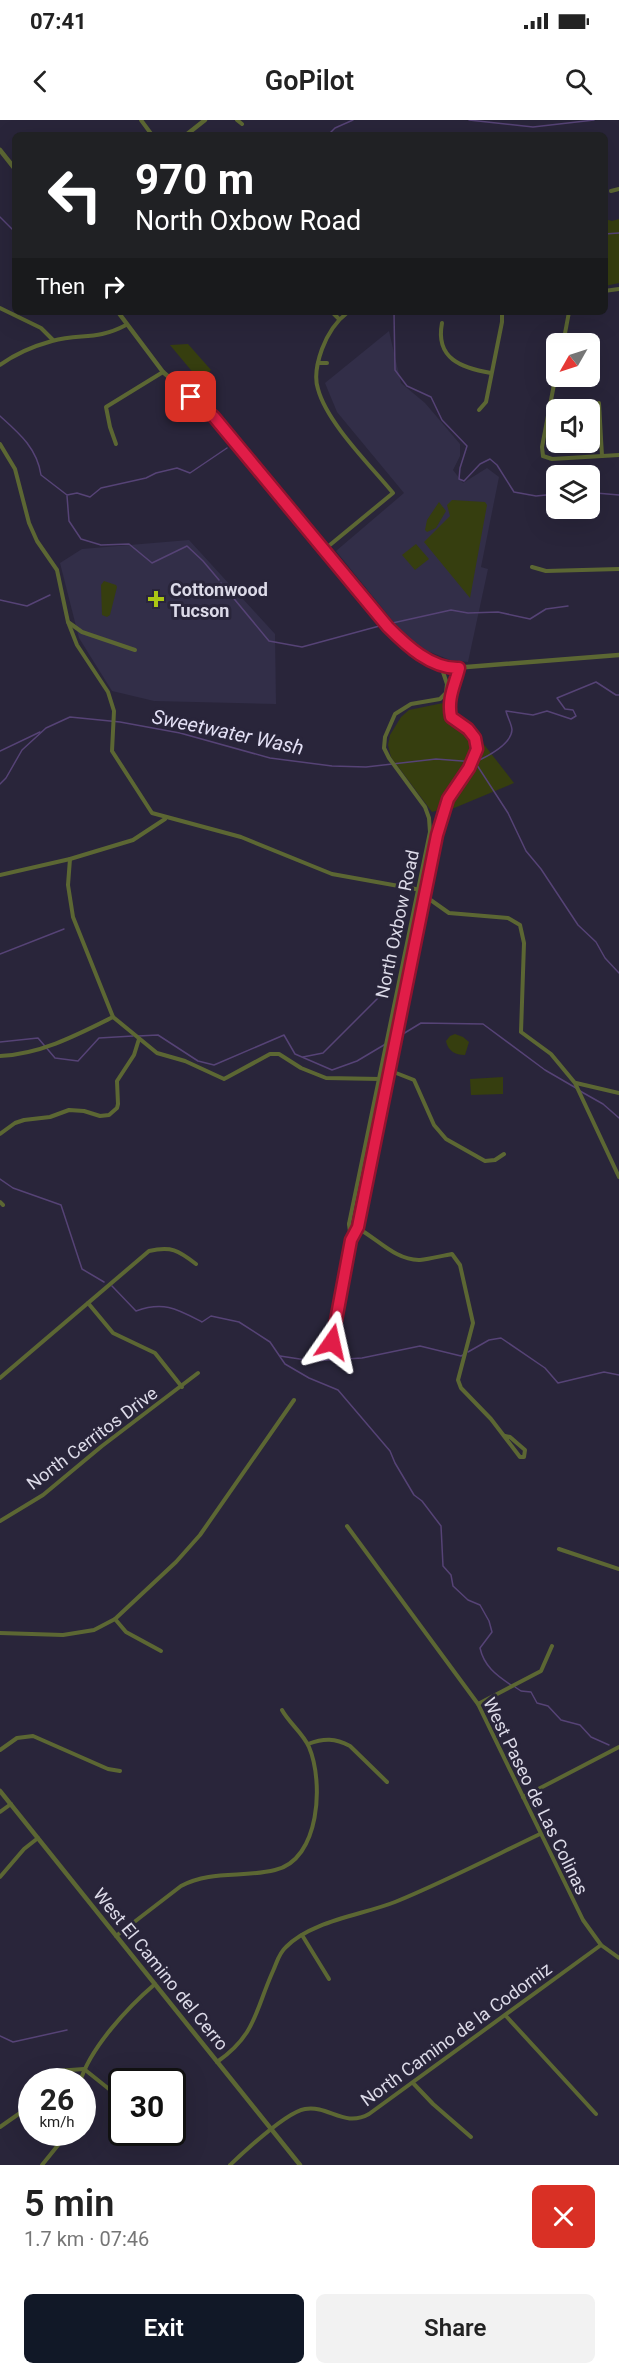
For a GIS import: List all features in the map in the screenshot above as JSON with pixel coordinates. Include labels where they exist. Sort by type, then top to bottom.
[{"type":"street","points":[[190,132],[205,120]]},
{"type":"street","points":[[237,120],[242,124]]},
{"type":"street","points":[[0,150],[12,165]]},
{"type":"street","points":[[611,191],[619,189]]},
{"type":"street","points":[[14,315],[41,328],[53,340]]},
{"type":"street","points":[[120,315],[163,372],[214,417],[388,627],[412,650],[440,663],[459,668],[619,655]]},
{"type":"street","points":[[335,315],[339,319]]},
{"type":"street","points":[[324,549],[393,494],[327,411],[317,387],[318,363],[328,334],[344,315]]},
{"type":"street","points":[[479,410],[486,402],[502,315]]},
{"type":"street","points":[[565,333],[568,315]]},
{"type":"street","points":[[442,323],[440,335],[452,360],[471,370],[491,373]]},
{"type":"street","points":[[0,365],[13,356],[53,340],[100,336],[126,325]]},
{"type":"street","points":[[318,363],[327,363]]},
{"type":"street","points":[[116,444],[106,406],[163,372]]},
{"type":"street","points":[[553,387],[541,451],[542,457],[552,459],[619,455]]},
{"type":"street","points":[[600,421],[602,456]]},
{"type":"street","points":[[0,444],[15,469],[29,523],[37,541],[57,570],[68,622],[77,645],[108,692],[114,711],[112,751],[152,813],[166,819],[241,837],[332,874],[421,890],[425,896],[449,913],[508,918],[520,925],[524,943],[521,1032],[551,1054],[575,1083],[619,1177]]},
{"type":"street","points":[[532,567],[546,571],[619,568]]},
{"type":"street","points":[[68,622],[82,632],[135,650]]},
{"type":"street","name":"North Oxbow Road","points":[[332,1342],[351,1240],[349,1224],[430,832],[425,807],[389,758],[384,748],[385,737],[395,714],[411,704],[440,699],[446,693],[447,684],[440,663]]},
{"type":"street","name":"North Oxbow Road","points":[[351,1240],[358,1227],[444,810],[448,799],[469,768],[477,749],[475,738],[468,729],[451,717],[448,706],[459,668]]},
{"type":"street","points":[[0,876],[70,859],[133,840],[166,819]]},
{"type":"street","points":[[70,859],[68,885],[73,917],[113,1017],[157,1053],[185,1061],[224,1079],[270,1054],[278,1054],[301,1068],[326,1078],[380,1079],[391,1071],[414,1080],[434,1125],[446,1139],[485,1161],[495,1160],[504,1155]]},
{"type":"street","points":[[0,1056],[22,1055],[63,1041],[113,1017]]},
{"type":"street","points":[[0,1134],[15,1123],[50,1117],[69,1110],[84,1111],[100,1116],[109,1115],[118,1104],[117,1081],[134,1054],[139,1039]]},
{"type":"street","points":[[575,1083],[619,1092]]},
{"type":"street","points":[[349,1224],[358,1227],[395,1253],[417,1260],[452,1254],[456,1257],[460,1264],[473,1323],[458,1380],[461,1388],[505,1436],[514,1452],[524,1457],[525,1450],[510,1437],[505,1436]]},
{"type":"street","points":[[0,1378],[149,1251],[168,1247],[185,1255],[196,1264]]},
{"type":"street","points":[[88,1303],[113,1333],[155,1353],[182,1387]]},
{"type":"street","name":"North Cerritos Drive","points":[[0,1521],[43,1495],[102,1446],[198,1373]]},
{"type":"street","points":[[0,1633],[63,1635],[94,1630],[115,1619],[176,1562],[200,1535],[294,1400]]},
{"type":"street","name":"West Paseo de Las Colinas","points":[[347,1526],[478,1704],[583,1920],[602,1945],[619,1958]]},
{"type":"street","points":[[559,1549],[619,1569]]},
{"type":"street","points":[[115,1619],[126,1632],[160,1651]]},
{"type":"street","points":[[478,1704],[541,1671],[552,1646]]},
{"type":"street","points":[[116,1936],[181,1886],[191,1881],[213,1875],[274,1871],[294,1861],[307,1845],[311,1833],[316,1781],[308,1744],[282,1710]]},
{"type":"street","points":[[0,1750],[17,1738],[33,1736],[108,1769],[120,1771]]},
{"type":"street","points":[[308,1744],[331,1738],[344,1743],[350,1746],[387,1782]]},
{"type":"street","points":[[523,1797],[619,1747]]},
{"type":"street","name":"West El Camino del Cerro","points":[[0,1791],[300,2165]]},
{"type":"street","points":[[0,1812],[10,1804]]},
{"type":"street","points":[[217,2062],[242,2042],[250,2029],[279,1955],[292,1941],[316,1928],[422,1891],[540,1834]]},
{"type":"street","points":[[0,1877],[24,1849],[38,1838]]},
{"type":"street","points":[[302,1935],[329,1979]]},
{"type":"street","name":"North Camino de la Codorniz","points":[[230,2165],[286,2118],[305,2109],[352,2120],[364,2117],[602,1945]]},
{"type":"street","points":[[85,2068],[124,2014],[155,1984]]},
{"type":"street","points":[[506,2016],[596,2114]]},
{"type":"street","points":[[96,2078],[108,2088]]},
{"type":"street","points":[[413,2083],[471,2138]]},
{"type":"street","points":[[0,2127],[18,2114]]},
{"type":"street","points":[[42,2165],[57,2146]]},
{"type":"shaded area","points":[[389,331],[401,383],[425,403],[460,444],[460,456],[453,470],[463,483],[487,468],[499,477],[481,567],[488,569],[468,662],[450,660],[425,650],[404,635],[336,551],[404,493],[337,412],[325,383]]},
{"type":"shaded area","name":"Cottonwood Tucson","points":[[189,540],[275,634],[276,704],[154,701],[112,691],[79,638],[60,563],[82,549]]},
{"type":"green space","points":[[619,219],[619,283],[608,285],[608,220]]},
{"type":"green space","points":[[188,344],[211,370],[200,381],[170,345]]},
{"type":"green space","points":[[452,500],[485,502],[487,505],[470,598],[424,542],[450,516],[447,505]]},
{"type":"green space","points":[[439,502],[446,511],[436,528],[427,532],[425,530],[427,520]]},
{"type":"green space","points":[[416,544],[429,559],[415,570],[402,555]]},
{"type":"green space","points":[[104,581],[117,587],[110,615],[107,617],[102,615],[101,585]]},
{"type":"green space","points":[[443,703],[447,721],[467,735],[471,743],[462,773],[439,810],[432,812],[391,757],[388,745],[390,735],[401,717],[409,710]]},
{"type":"green space","points":[[479,738],[514,783],[447,811],[478,761]]},
{"type":"green space","points":[[455,1034],[469,1042],[465,1055],[452,1052],[448,1047],[446,1041]]},
{"type":"green space","points":[[503,1077],[503,1094],[471,1095],[470,1079]]},
{"type":"waterway","points":[[331,132],[353,120]]},
{"type":"waterway","points":[[469,120],[533,127],[594,120]]},
{"type":"waterway","points":[[0,217],[12,229]]},
{"type":"waterway","points":[[608,234],[619,233]]},
{"type":"waterway","points":[[394,315],[395,370],[407,386],[431,397],[442,420],[467,446],[459,479],[464,481],[480,464],[490,459],[497,465],[514,492],[536,496],[546,495]]},
{"type":"waterway","points":[[0,416],[31,449],[41,475],[67,495],[77,493],[90,497],[101,488],[177,468],[190,473],[227,448]]},
{"type":"waterway","points":[[600,493],[619,495]]},
{"type":"waterway","points":[[67,496],[69,521],[81,539],[101,545],[129,544],[152,563],[187,546],[219,580]]},
{"type":"waterway","points":[[221,583],[269,641],[302,647],[383,625]]},
{"type":"waterway","points":[[0,600],[27,606],[50,595]]},
{"type":"waterway","points":[[388,624],[451,610],[468,613],[498,612],[530,619],[546,609],[568,606]]},
{"type":"waterway","points":[[475,762],[497,750],[511,735],[512,728],[506,711],[533,715],[547,711],[571,719],[576,716],[573,710],[565,709],[557,698],[596,682],[619,695]]},
{"type":"waterway","name":"Sweetwater Wash","points":[[0,784],[22,750],[46,728],[70,717],[120,722],[180,733],[270,758],[332,766],[366,767],[436,759],[475,762],[508,813],[526,851],[541,869],[578,925],[596,942],[605,958],[619,973]]},
{"type":"waterway","points":[[0,751],[40,732]]},
{"type":"waterway","points":[[0,954],[64,929]]},
{"type":"waterway","points":[[303,1057],[323,1053],[379,997],[391,978]]},
{"type":"waterway","points":[[398,1037],[421,1023],[483,1024],[545,1070],[576,1088]]},
{"type":"waterway","points":[[138,1036],[158,1035],[198,1061],[214,1065],[284,1035],[295,1054],[332,1070],[357,1061],[394,1039]]},
{"type":"waterway","points":[[0,1042],[38,1038],[55,1058],[78,1061],[99,1038],[133,1036]]},
{"type":"waterway","points":[[580,1091],[603,1104],[619,1118]]},
{"type":"waterway","points":[[0,1179],[13,1188],[61,1205],[82,1269],[104,1282]]},
{"type":"waterway","points":[[112,1286],[136,1311],[163,1307],[178,1310],[202,1322],[211,1316],[239,1322],[270,1342],[285,1364],[309,1378],[338,1390],[390,1451],[414,1495],[422,1501],[441,1526],[443,1566],[451,1575],[453,1586],[468,1600],[480,1605],[489,1621],[492,1632],[480,1648],[484,1660],[491,1670],[511,1685]]},
{"type":"waterway","points":[[468,1352],[489,1340],[501,1338],[545,1368],[558,1383],[604,1372],[619,1375]]},
{"type":"waterway","points":[[280,1356],[313,1361],[362,1358],[420,1346],[463,1355]]},
{"type":"waterway","points":[[515,1687],[521,1691],[531,1692],[537,1703],[548,1706],[561,1720],[580,1725],[591,1737],[609,1745]]},
{"type":"waterway","points":[[0,2036],[13,2042],[67,2030]]},
{"type":"place","name":"Cottonwood Tucson","points":[[156,599]]},
{"type":"route","points":[[191,397],[214,417],[388,627],[412,650],[440,663],[459,668],[448,706],[451,717],[468,729],[475,738],[477,749],[469,768],[448,799],[437,835],[393,1060],[358,1227],[351,1240],[332,1342]]}]
